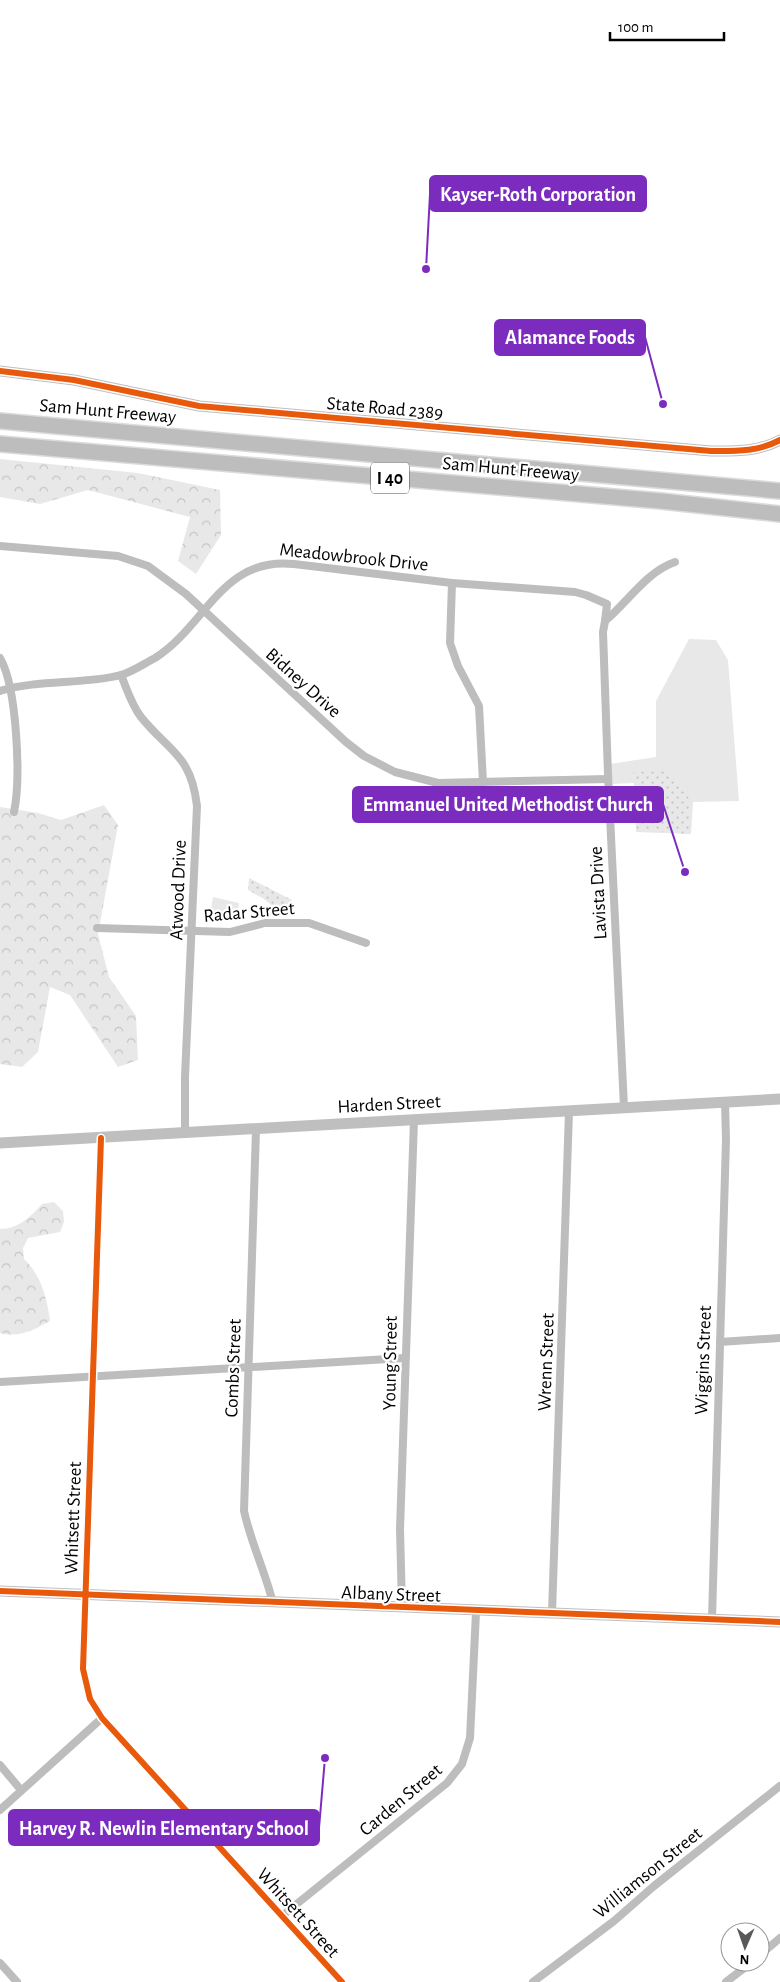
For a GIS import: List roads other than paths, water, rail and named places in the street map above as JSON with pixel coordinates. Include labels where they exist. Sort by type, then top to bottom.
[{"type":"highway","name":"Sam Hunt Freeway","points":[[0,421],[780,491]]},
{"type":"highway","name":"Sam Hunt Freeway","points":[[0,444],[661,501],[780,514]]},
{"type":"street","name":"State Road 2389","points":[[0,371],[74,380],[200,406],[711,451],[748,451],[769,446],[780,440]]},
{"type":"street","name":"Bidney Drive","points":[[0,546],[118,556],[136,561],[159,573],[186,594],[203,612],[364,756],[395,772],[420,780],[456,784],[608,779]]},
{"type":"street","points":[[605,621],[662,567],[675,562]]},
{"type":"street","name":"Meadowbrook Drive","points":[[0,691],[10,688],[121,674],[156,657],[184,633],[238,576],[270,563],[288,563],[452,583],[586,595],[607,604],[605,621]]},
{"type":"street","points":[[452,583],[450,643],[458,666],[479,706],[483,782]]},
{"type":"street","name":"Lavista Drive","points":[[605,621],[603,632],[608,779],[624,1107]]},
{"type":"street","points":[[0,658],[10,688],[18,770],[14,812]]},
{"type":"street","name":"Atwood Drive","points":[[121,674],[133,706],[152,730],[176,752],[187,769],[194,787],[197,806],[185,1077],[185,1132]]},
{"type":"street","name":"Radar Street","points":[[97,928],[230,932],[281,922],[308,923],[366,943]]},
{"type":"street","name":"Harden Street","points":[[0,1142],[101,1138],[780,1099]]},
{"type":"street","name":"Wiggins Street","points":[[712,1618],[725,1103]]},
{"type":"street","name":"Wrenn Street","points":[[552,1613],[569,1178],[569,1112]]},
{"type":"street","name":"Young Street","points":[[402,1607],[400,1529],[414,1120]]},
{"type":"street","name":"Combs Street","points":[[256,1129],[244,1511],[249,1534],[266,1574],[273,1603]]},
{"type":"street","name":"Whitsett Street","points":[[101,1138],[85,1595],[84,1682],[90,1699],[102,1718],[342,1982]]},
{"type":"street","points":[[720,1342],[780,1338]]},
{"type":"street","points":[[0,1382],[405,1358]]},
{"type":"street","name":"Albany Street","points":[[0,1591],[402,1607],[476,1612],[712,1618],[780,1622]]},
{"type":"street","name":"Carden Street","points":[[283,1915],[448,1783],[462,1764],[470,1738],[476,1612]]},
{"type":"street","points":[[0,1810],[102,1718]]},
{"type":"street","points":[[0,1765],[21,1790]]},
{"type":"street","name":"Williamson Street","points":[[532,1982],[614,1921],[654,1886],[780,1786]]},
{"type":"street","points":[[770,1946],[780,1938]]},
{"type":"street","points":[[0,1963],[17,1982]]},
{"type":"street","points":[[726,1982],[739,1972]]},
{"type":"place","name":"Kayser-Roth Corporation","points":[[426,269]]},
{"type":"place","name":"Alamance Foods","points":[[663,404]]},
{"type":"place","name":"Emmanuel United Methodist Church","points":[[685,872]]},
{"type":"place","name":"Harvey R. Newlin Elementary School","points":[[325,1758]]}]
